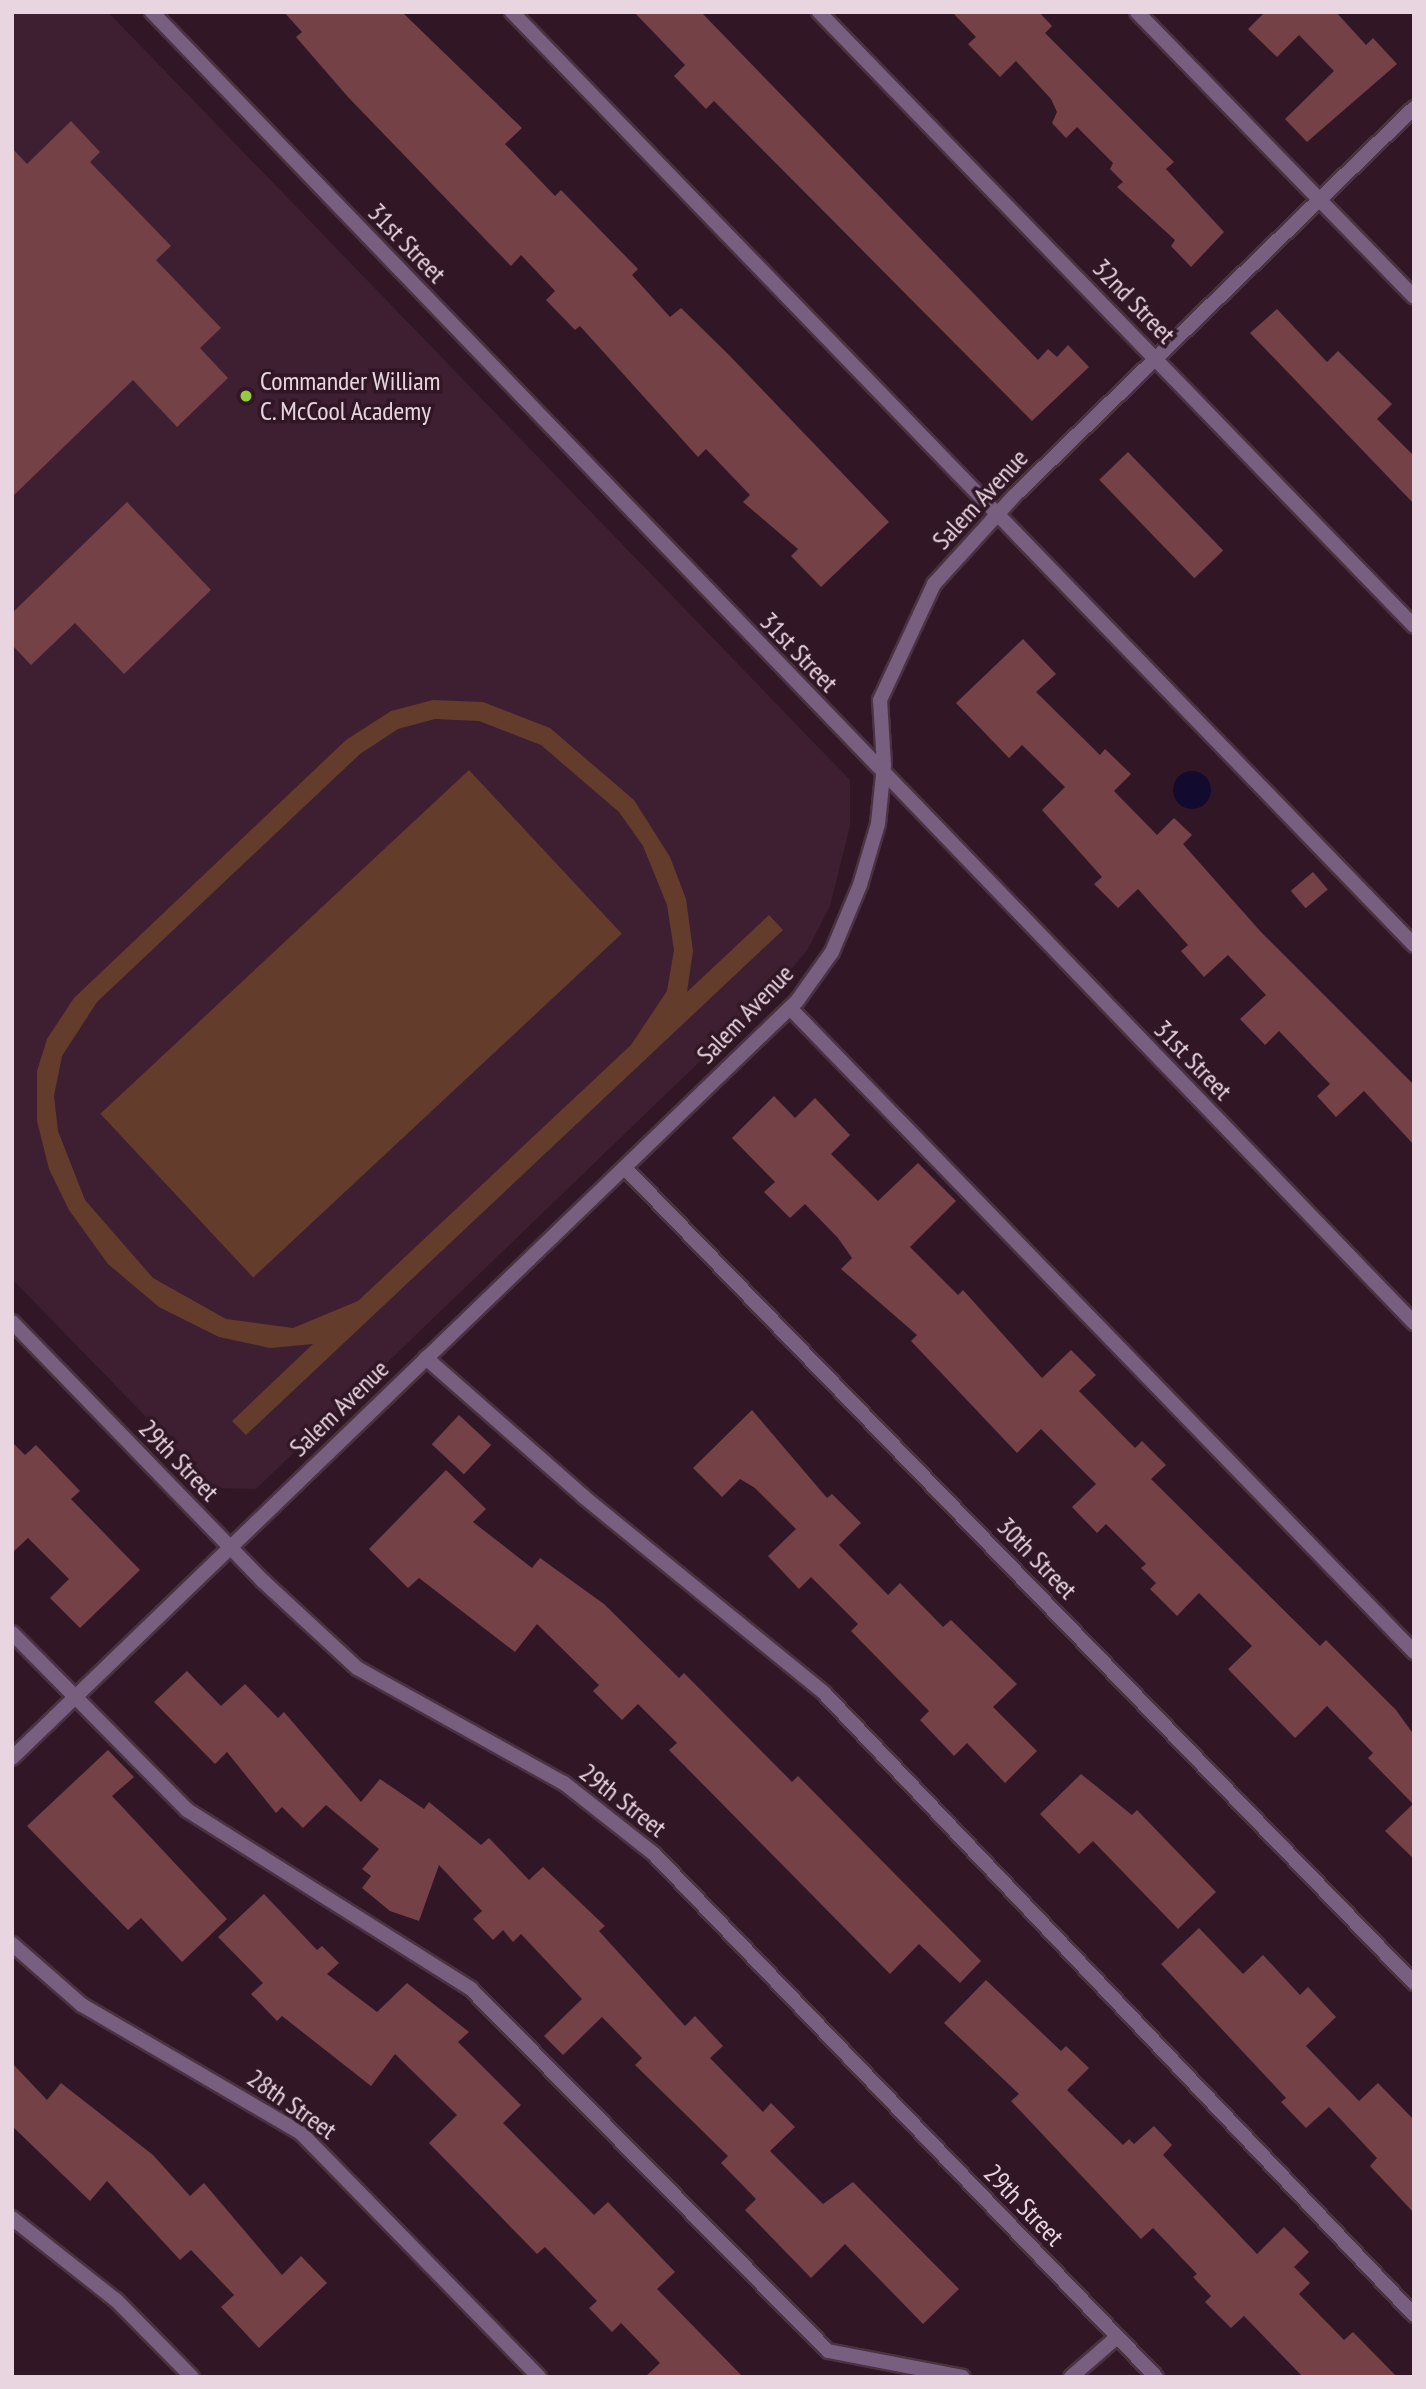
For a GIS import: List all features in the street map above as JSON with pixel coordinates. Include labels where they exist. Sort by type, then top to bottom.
[{"type":"street","name":"31st Street","points":[[152,12],[883,775],[1414,1323]]},
{"type":"street","points":[[512,12],[1414,945]]},
{"type":"street","name":"32nd Street","points":[[818,12],[1414,626]]},
{"type":"street","points":[[1137,12],[1414,297]]},
{"type":"street","name":"Salem Avenue","points":[[12,1758],[790,1008],[832,952],[860,885],[878,824],[883,775],[880,700],[898,653],[933,584],[998,513],[1414,108]]},
{"type":"street","points":[[790,1008],[1414,1653]]},
{"type":"street","name":"30th Street","points":[[625,1168],[1414,1983]]},
{"type":"street","name":"29th Street","points":[[12,1322],[230,1547],[357,1668],[564,1783],[635,1838],[1156,2377]]},
{"type":"street","points":[[426,1358],[584,1497],[824,1693],[1414,2315]]},
{"type":"street","points":[[12,1633],[187,1810],[471,1989],[828,2351],[963,2377]]},
{"type":"street","name":"28th Street","points":[[12,1944],[82,2005],[301,2133],[539,2377]]},
{"type":"street","points":[[12,2218],[116,2300],[191,2377]]},
{"type":"street","points":[[1071,2377],[1118,2337]]},
{"type":"shaded area","name":"Commander William C. McCool Academy","points":[[12,12],[108,12],[850,780],[850,826],[830,906],[808,949],[774,990],[256,1489],[215,1488],[12,1279]]},
{"type":"shaded area","points":[[433,700],[483,702],[550,728],[634,800],[670,857],[686,899],[693,951],[687,992],[769,915],[783,930],[246,1435],[232,1421],[313,1344],[270,1348],[219,1337],[159,1307],[108,1264],[69,1210],[49,1169],[37,1121],[37,1071],[47,1039],[74,998],[346,740],[391,711]],"holes":[[[435,719],[479,721],[541,745],[619,812],[643,846],[667,905],[674,950],[667,991],[631,1045],[358,1301],[293,1328],[226,1319],[153,1278],[85,1200],[58,1131],[54,1096],[62,1056],[97,1002],[360,754],[398,729]]]},
{"type":"shaded area","points":[[469,770],[622,934],[253,1278],[100,1114]]},
{"type":"shaded area","points":[[1192,771],[1206,776],[1211,790],[1206,804],[1192,809],[1178,804],[1173,790],[1178,776]]},
{"type":"building","points":[[284,12],[402,12],[522,128],[505,144],[555,196],[561,190],[638,269],[632,275],[670,317],[681,308],[889,522],[821,587],[791,556],[798,549],[743,502],[750,495],[706,449],[698,457],[580,326],[575,330],[546,300],[555,291],[521,255],[511,266],[348,97],[296,37],[302,32]]},
{"type":"building","points":[[634,12],[701,12],[1038,360],[1048,349],[1057,357],[1068,345],[1089,367],[1032,421],[714,101],[706,109],[674,76],[685,65]]},
{"type":"building","points":[[952,12],[1039,12],[1052,26],[1045,33],[1174,162],[1166,169],[1224,232],[1191,267],[1171,246],[1175,240],[1117,187],[1123,182],[1110,169],[1113,163],[1077,127],[1066,138],[1052,123],[1057,112],[1051,99],[1016,61],[1000,77],[968,44],[976,37]]},
{"type":"building","points":[[1265,12],[1336,12],[1366,45],[1373,38],[1397,64],[1307,142],[1285,119],[1334,71],[1299,35],[1277,57],[1248,29]]},
{"type":"building","points":[[71,121],[100,152],[90,162],[171,246],[156,260],[221,328],[200,348],[228,378],[177,427],[133,380],[12,497],[12,148],[27,164]]},
{"type":"building","points":[[1277,309],[1327,362],[1338,351],[1392,404],[1377,419],[1414,456],[1414,504],[1250,333]]},
{"type":"building","points":[[1128,452],[1223,551],[1194,578],[1099,480]]},
{"type":"building","points":[[127,502],[211,590],[124,674],[75,623],[31,665],[12,645],[12,613]]},
{"type":"building","points":[[1023,639],[1056,674],[1036,692],[1100,755],[1105,749],[1131,774],[1114,791],[1157,835],[1174,818],[1192,835],[1183,844],[1261,932],[1414,1085],[1414,1145],[1364,1091],[1336,1117],[1317,1096],[1330,1084],[1279,1031],[1265,1045],[1240,1019],[1266,995],[1228,955],[1204,977],[1181,951],[1188,945],[1138,889],[1118,908],[1094,884],[1102,877],[1042,810],[1065,787],[1022,745],[1009,758],[956,703]]},
{"type":"building","points":[[1313,872],[1328,890],[1306,908],[1291,891]]},
{"type":"building","points":[[774,1096],[795,1118],[815,1098],[850,1135],[831,1154],[878,1201],[918,1163],[956,1201],[910,1247],[958,1295],[963,1290],[1042,1378],[1071,1350],[1096,1375],[1079,1391],[1135,1448],[1142,1441],[1166,1465],[1151,1479],[1320,1646],[1326,1640],[1396,1710],[1414,1735],[1414,1859],[1385,1831],[1413,1804],[1368,1758],[1373,1753],[1327,1706],[1295,1738],[1228,1669],[1252,1646],[1199,1593],[1177,1616],[1150,1589],[1156,1583],[1141,1568],[1146,1564],[1106,1524],[1097,1533],[1072,1507],[1096,1484],[1041,1429],[1017,1453],[911,1341],[917,1335],[841,1269],[852,1258],[838,1238],[805,1204],[790,1218],[764,1192],[775,1182],[732,1138]]},
{"type":"building","points":[[752,1410],[827,1498],[832,1494],[861,1523],[839,1545],[888,1595],[900,1583],[943,1627],[951,1620],[1017,1684],[993,1707],[1037,1751],[1005,1783],[967,1743],[954,1756],[920,1720],[929,1711],[851,1631],[858,1624],[811,1577],[799,1589],[768,1556],[796,1529],[755,1488],[740,1479],[722,1497],[693,1468]]},
{"type":"building","points":[[459,1415],[491,1445],[464,1474],[432,1444]]},
{"type":"building","points":[[12,1442],[25,1455],[36,1445],[80,1491],[71,1499],[140,1570],[80,1628],[50,1598],[69,1579],[28,1538],[12,1553]]},
{"type":"building","points":[[446,1470],[486,1509],[473,1522],[532,1568],[540,1558],[604,1604],[679,1678],[684,1673],[792,1782],[798,1776],[981,1961],[960,1983],[919,1944],[890,1974],[669,1750],[677,1743],[638,1704],[622,1720],[593,1691],[599,1685],[537,1624],[515,1652],[419,1578],[408,1588],[369,1549]]},
{"type":"building","points":[[187,1671],[221,1706],[245,1684],[278,1718],[284,1712],[361,1802],[380,1779],[424,1809],[429,1802],[481,1845],[489,1838],[529,1880],[543,1867],[605,1926],[599,1931],[685,2026],[695,2016],[723,2046],[710,2058],[763,2112],[771,2103],[795,2127],[770,2151],[823,2204],[853,2182],[959,2289],[923,2324],[845,2244],[811,2278],[745,2210],[756,2199],[721,2163],[728,2156],[635,2065],[642,2058],[602,2017],[563,2055],[544,2036],[582,1999],[521,1934],[513,1942],[503,1930],[493,1940],[473,1919],[482,1911],[439,1865],[419,1921],[390,1911],[362,1888],[371,1876],[362,1869],[379,1849],[326,1805],[303,1828],[282,1807],[276,1813],[227,1752],[215,1764],[154,1702]]},
{"type":"building","points":[[108,1750],[134,1777],[112,1796],[227,1919],[182,1962],[141,1918],[128,1930],[27,1826]]},
{"type":"building","points":[[1081,1774],[1132,1815],[1137,1810],[1216,1892],[1178,1929],[1093,1841],[1079,1854],[1040,1814]]},
{"type":"building","points":[[264,1894],[317,1950],[322,1946],[339,1963],[327,1974],[377,2012],[407,1983],[469,2032],[458,2042],[521,2105],[503,2123],[594,2215],[608,2202],[675,2272],[657,2289],[743,2377],[645,2377],[660,2363],[621,2323],[612,2332],[589,2308],[597,2301],[545,2247],[537,2254],[429,2143],[457,2115],[395,2054],[371,2086],[282,2016],[277,2021],[251,1994],[263,1983],[218,1937]]},
{"type":"building","points":[[1199,1928],[1243,1974],[1263,1955],[1300,1995],[1308,1987],[1336,2017],[1306,2046],[1359,2101],[1378,2083],[1414,2120],[1414,2213],[1370,2166],[1377,2158],[1329,2107],[1306,2128],[1281,2102],[1286,2098],[1161,1964]]},
{"type":"building","points":[[986,1980],[1061,2051],[1066,2046],[1089,2068],[1067,2090],[1123,2145],[1129,2139],[1134,2144],[1154,2126],[1172,2145],[1163,2155],[1257,2254],[1284,2227],[1309,2252],[1294,2267],[1310,2283],[1299,2294],[1344,2340],[1353,2332],[1397,2377],[1303,2377],[1244,2316],[1231,2328],[1205,2302],[1211,2296],[1193,2277],[1197,2274],[1153,2228],[1141,2239],[1011,2101],[1019,2094],[944,2023]]},
{"type":"building","points":[[12,2063],[47,2100],[61,2083],[153,2155],[190,2196],[204,2183],[282,2275],[301,2256],[327,2283],[259,2348],[221,2307],[234,2295],[191,2250],[180,2260],[107,2181],[90,2201],[12,2126]]},
{"type":"place","name":"Commander William C. McCool Academy","points":[[246,396]]}]
